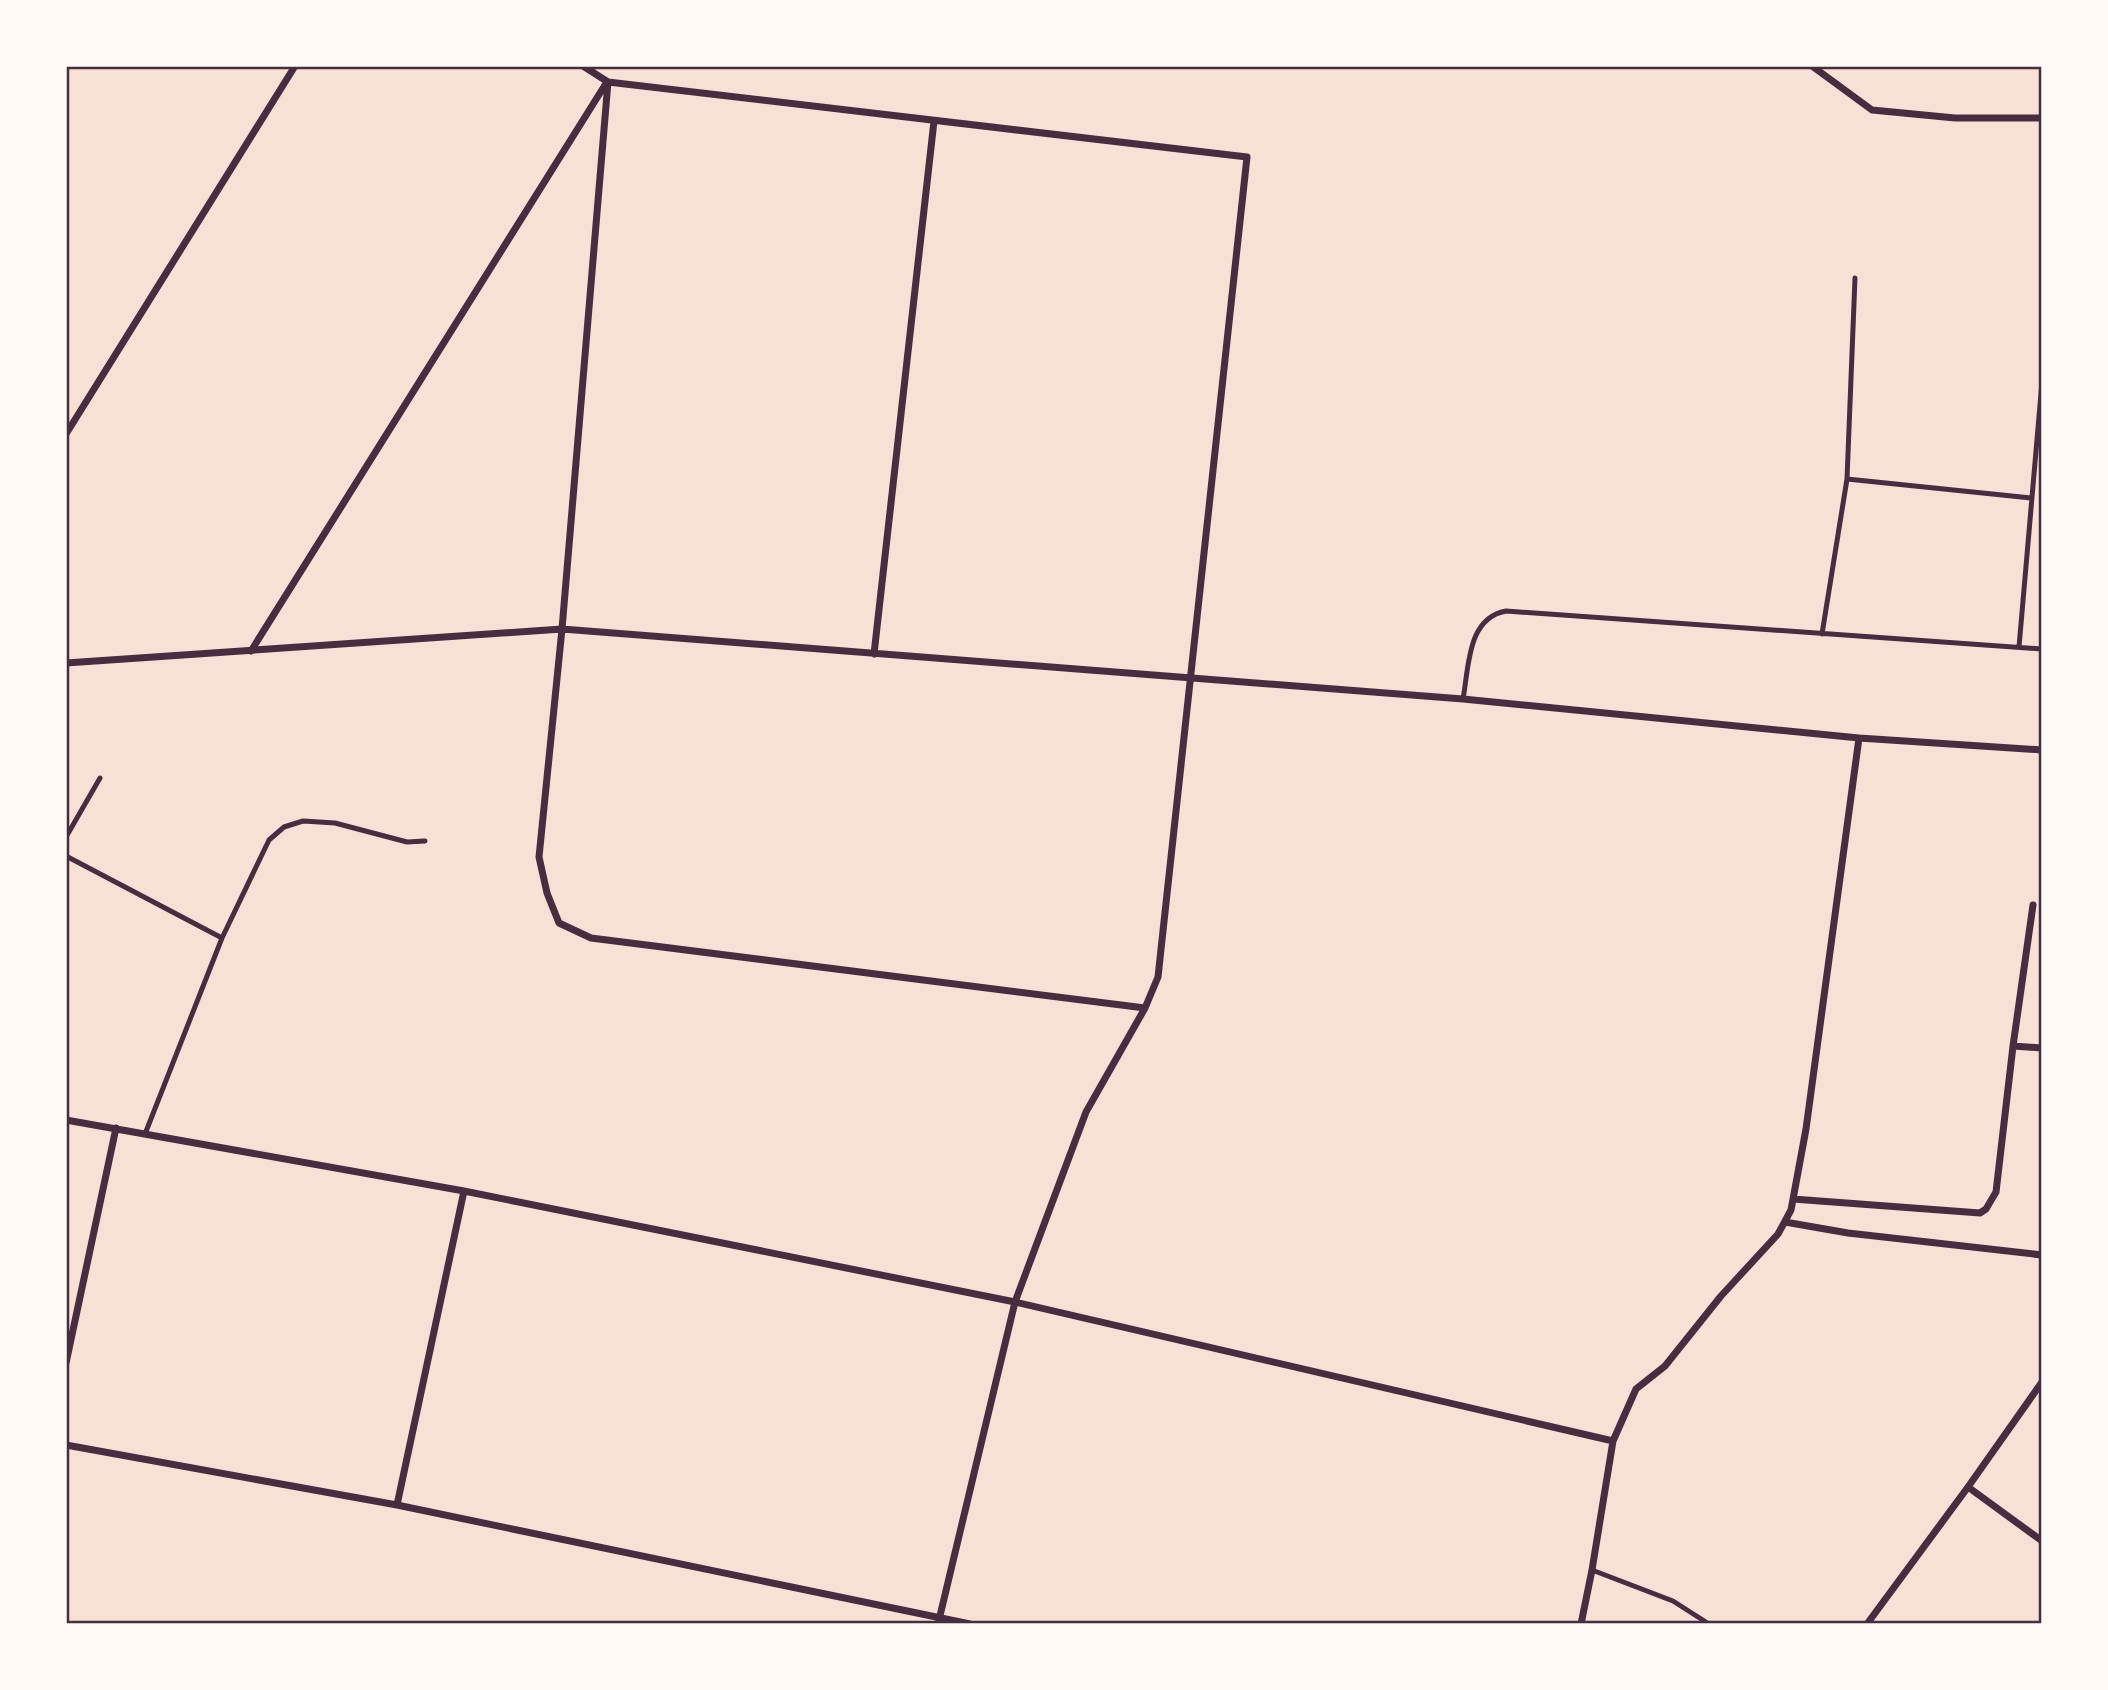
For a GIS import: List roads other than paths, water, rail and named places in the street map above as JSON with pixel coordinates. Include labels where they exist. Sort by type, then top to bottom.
[{"type":"street","points":[[66,434],[295,66]]},
{"type":"street","points":[[583,66],[608,82],[1247,157],[1158,977],[1145,1008],[1086,1112],[1015,1302],[938,1620]]},
{"type":"street","points":[[1812,66],[1872,110],[1955,118],[2042,118]]},
{"type":"street","points":[[608,82],[562,629],[539,857],[547,893],[559,923],[591,938],[1145,1008]]},
{"type":"street","points":[[251,652],[608,82]]},
{"type":"street","points":[[874,654],[934,121]]},
{"type":"street","points":[[66,663],[562,629],[1463,699],[1859,738],[2042,750]]},
{"type":"street","points":[[1581,1623],[1613,1441],[1636,1389],[1665,1366],[1721,1296],[1778,1234],[1791,1210],[1806,1129],[1859,738]]},
{"type":"street","points":[[1793,1199],[1980,1213],[1986,1209],[1996,1192],[2033,905]]},
{"type":"street","points":[[2013,1046],[2042,1048]]},
{"type":"street","points":[[66,1121],[464,1191],[1015,1302],[1613,1441]]},
{"type":"street","points":[[66,1363],[116,1128]]},
{"type":"street","points":[[397,1505],[464,1191]]},
{"type":"street","points":[[1785,1222],[1848,1233],[2042,1255]]},
{"type":"street","points":[[1867,1623],[2042,1382]]},
{"type":"street","points":[[66,1445],[397,1505],[938,1620],[970,1623]]},
{"type":"street","points":[[1968,1487],[2042,1541]]},
{"type":"lane","points":[[1822,634],[1847,479],[1855,278]]},
{"type":"lane","points":[[2019,647],[2042,382]]},
{"type":"lane","points":[[1847,479],[2031,498]]},
{"type":"lane","points":[[1463,699],[1475,634],[1484,620],[1506,611],[2042,649]]},
{"type":"lane","points":[[66,837],[100,778]]},
{"type":"lane","points":[[145,1134],[222,938],[269,840],[284,827],[303,821],[335,823],[407,842],[425,841]]},
{"type":"lane","points":[[66,856],[222,938]]},
{"type":"lane","points":[[1592,1570],[1673,1601],[1709,1623]]}]
